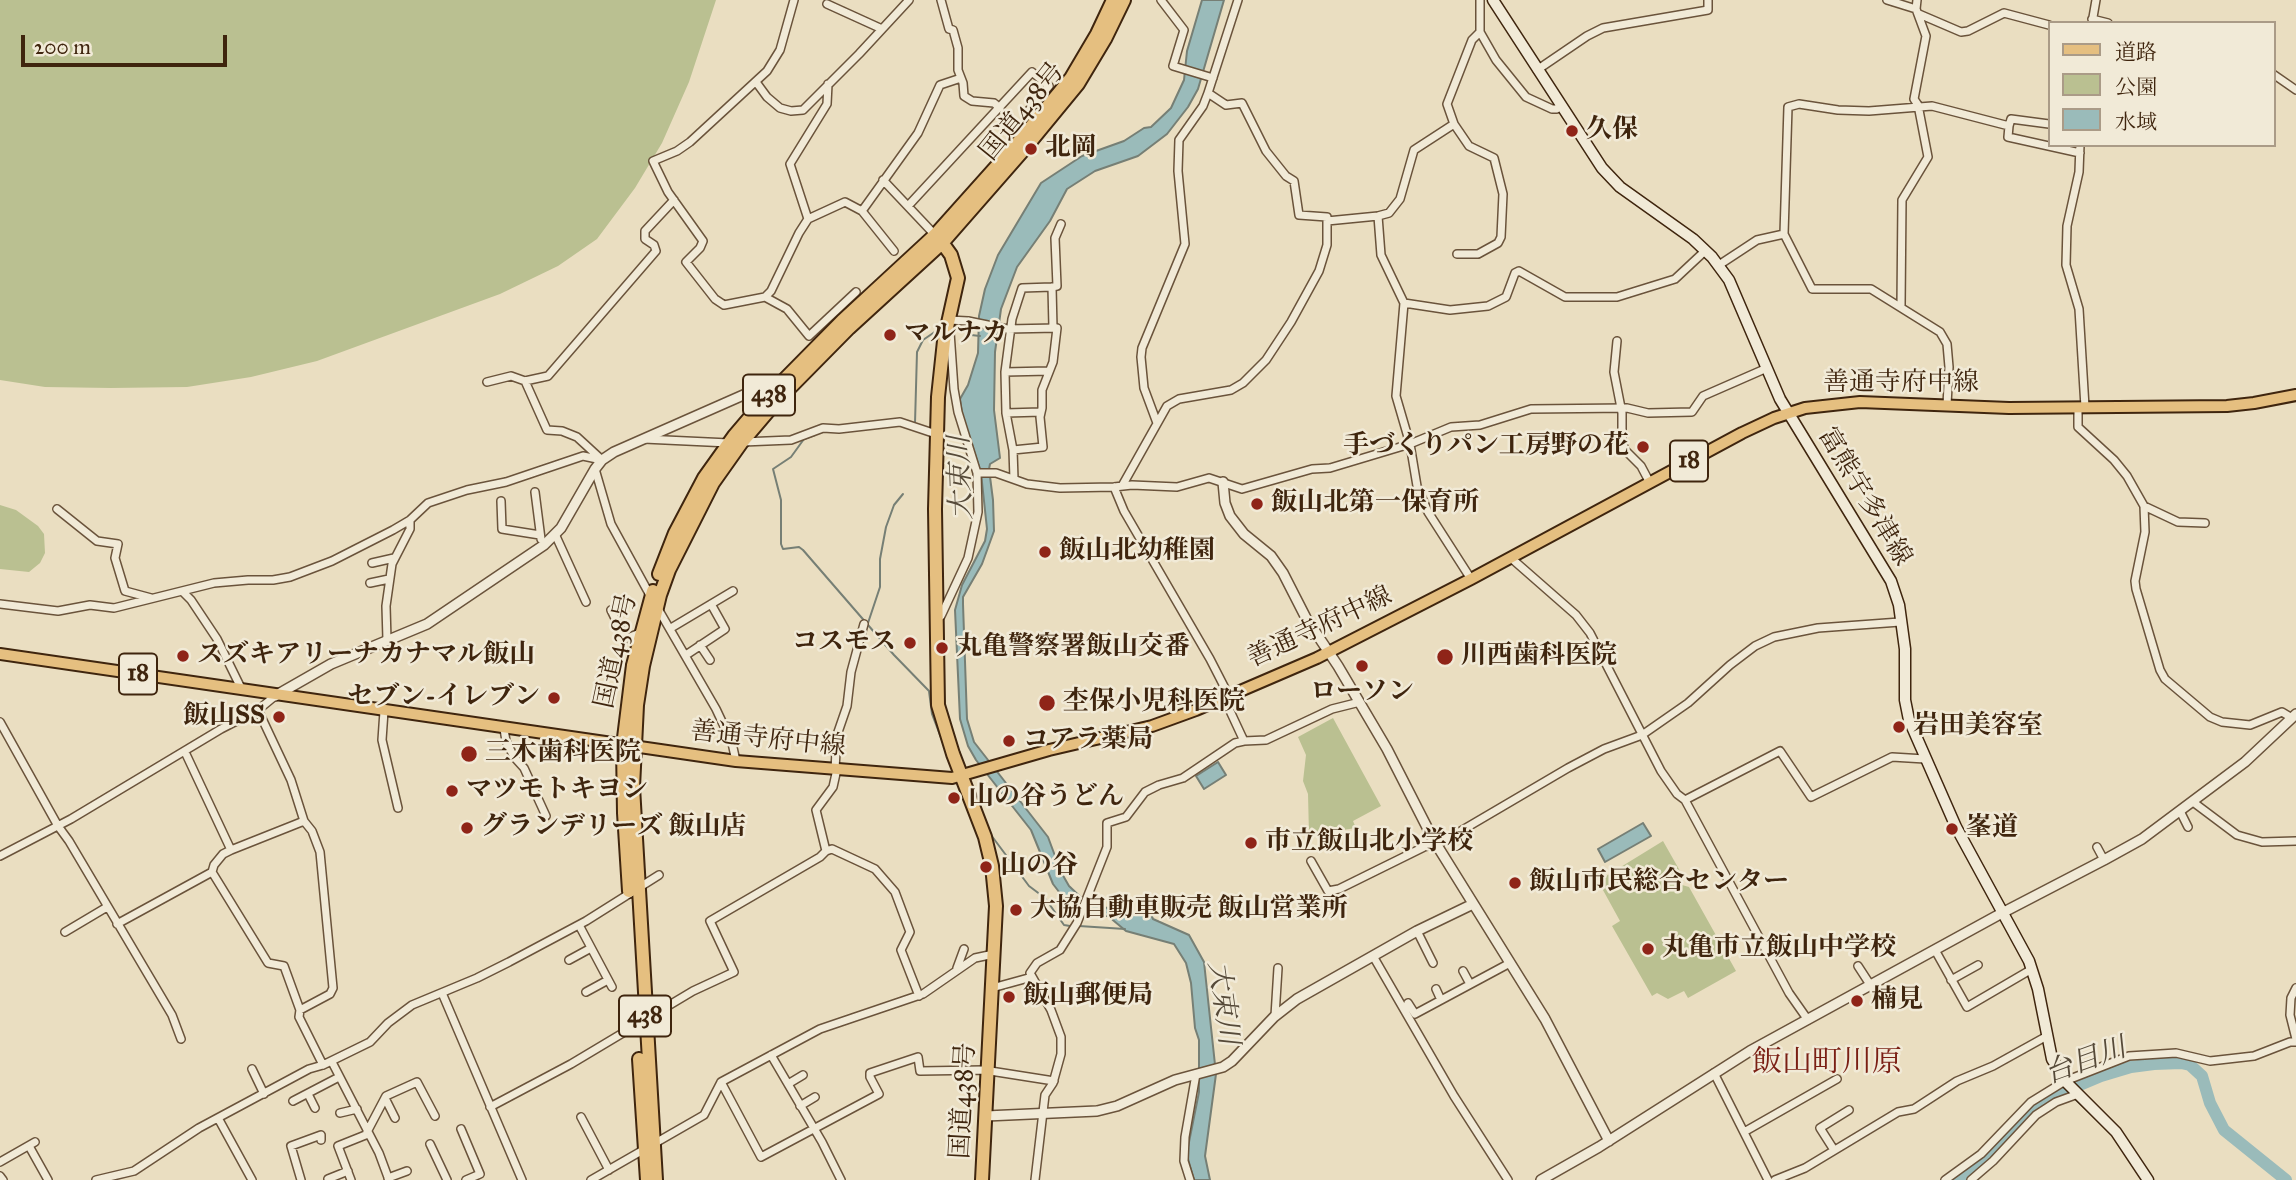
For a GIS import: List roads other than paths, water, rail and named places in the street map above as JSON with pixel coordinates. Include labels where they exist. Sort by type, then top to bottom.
[{"type":"highway","name":"国道438号","points":[[939,238],[1071,78],[1113,0]]},
{"type":"highway","name":"国道438号","points":[[629,747],[626,705],[640,633],[654,602],[675,533],[704,478],[842,321],[939,238],[1027,146],[1078,84],[1124,0]]},
{"type":"highway","name":"国道438号","points":[[939,238],[957,270],[958,278],[939,381],[936,434],[938,705],[979,818],[992,866],[996,905],[982,1180]]},
{"type":"highway","name":"国道438号","points":[[647,1180],[649,1147],[633,890],[624,813],[629,747],[654,602]]},
{"type":"highway","name":"国道438号","points":[[649,1147],[656,1180]]},
{"type":"main road","name":"富熊宇多津線","points":[[1493,0],[1602,168],[1620,187],[1706,250],[1719,265],[1736,294],[1789,413],[1891,581],[1899,605],[1905,649],[1906,709],[1955,827],[2032,969],[2052,1059],[2066,1082],[2116,1132],[2148,1180]]},
{"type":"main road","name":"善通寺府中線","points":[[0,654],[629,747],[736,761],[943,779],[981,771],[1049,750],[1131,732],[1227,697],[1329,653],[1755,426],[1805,408],[1841,402],[2082,407],[2227,406],[2296,395]]},
{"type":"street","points":[[794,0],[779,50],[767,71],[690,142],[677,152],[653,161],[674,200],[703,241],[686,262],[715,299],[724,305],[765,297],[771,291],[808,219],[845,202],[862,211],[894,251]]},
{"type":"street","points":[[756,82],[773,103],[791,111],[803,110],[909,0]]},
{"type":"street","points":[[941,0],[949,29],[953,30],[958,48],[958,70],[964,96],[972,101],[994,103],[1000,108]]},
{"type":"street","points":[[1161,0],[1184,30],[1174,66],[1212,78]]},
{"type":"street","points":[[1157,423],[1143,388],[1142,348],[1185,244],[1177,153],[1179,140],[1209,93],[1237,0]]},
{"type":"street","points":[[1480,0],[1480,32],[1496,61],[1526,97],[1552,109],[1557,109],[1560,105]]},
{"type":"street","points":[[1537,70],[1587,36],[1604,28],[1708,9],[1708,0]]},
{"type":"street","points":[[1887,0],[1961,32],[1968,32],[2004,13],[2048,25]]},
{"type":"street","points":[[1901,306],[1902,200],[1928,157],[1918,105],[1914,99],[1926,36],[1917,11],[1917,0]]},
{"type":"street","points":[[2092,21],[2096,0]]},
{"type":"street","points":[[827,4],[882,29]]},
{"type":"street","points":[[1457,254],[1478,254],[1499,243],[1502,237],[1503,194],[1494,158],[1469,146],[1454,124],[1447,104],[1472,40],[1480,32]]},
{"type":"street","points":[[908,206],[1032,72],[1049,86],[1029,110],[1039,117]]},
{"type":"street","points":[[2275,75],[2296,90]]},
{"type":"street","points":[[862,211],[918,133],[940,85],[961,78]]},
{"type":"street","points":[[808,219],[790,164],[827,104],[828,83]]},
{"type":"street","points":[[1209,93],[1226,104],[1242,103],[1266,151],[1286,176],[1294,181],[1300,215],[1327,217],[1327,245],[1319,271],[1266,360],[1243,383],[1231,390],[1172,401],[1118,487],[1124,511],[1210,659],[1244,741]]},
{"type":"street","points":[[1947,405],[1949,368],[1945,337],[1871,289],[1812,289],[1784,234],[1788,107],[1800,104],[1838,110],[1869,111],[1918,105],[1932,106],[2009,126]]},
{"type":"street","points":[[2048,124],[2011,119],[2008,137],[2048,144]]},
{"type":"street","points":[[1327,221],[1389,213],[1401,200],[1414,150],[1454,124]]},
{"type":"street","points":[[1541,1180],[1609,1141],[1714,1073],[2002,912],[2150,834],[2245,762],[2294,716],[2282,712],[2250,725],[2222,722],[2203,711],[2165,679],[2160,670],[2136,589],[2145,532],[2144,506],[2127,476],[2114,460],[2078,427],[2082,407],[2079,309],[2066,265],[2067,226],[2080,149]]},
{"type":"street","points":[[883,180],[939,238]]},
{"type":"street","points":[[487,382],[512,376],[525,381],[548,376],[656,251],[654,245],[645,239],[645,231],[674,200]]},
{"type":"street","points":[[1378,216],[1381,255],[1404,303],[1396,396],[1410,444],[1419,493],[1428,512],[1471,579]]},
{"type":"street","points":[[1014,479],[1013,450],[1006,413],[1005,372],[1009,329],[1022,288],[1056,286],[1055,239],[1061,224]]},
{"type":"street","points":[[1719,265],[1757,240],[1784,234]]},
{"type":"street","points":[[1404,303],[1450,310],[1488,306],[1506,297],[1515,273],[1519,271],[1565,297],[1617,297],[1675,279],[1706,250]]},
{"type":"street","points":[[1013,450],[1043,447],[1042,390],[1053,362],[1057,328],[1054,328],[1052,288]]},
{"type":"street","points":[[765,297],[787,309],[809,336],[842,321],[856,292]]},
{"type":"street","points":[[936,619],[941,616],[968,558],[978,512],[978,473],[958,412],[949,320],[1009,329],[1054,328]]},
{"type":"street","points":[[1617,341],[1614,372],[1621,410],[1622,442],[1625,450],[1641,466],[1650,483]]},
{"type":"street","points":[[978,473],[996,473],[1027,484],[1060,488],[1132,485],[1177,487],[1209,478],[1242,489],[1312,469],[1330,468],[1410,444],[1451,427],[1480,425],[1531,409],[1627,408],[1648,413],[1692,412],[1703,396],[1767,368]]},
{"type":"street","points":[[1005,372],[1049,371]]},
{"type":"street","points":[[525,381],[547,430],[562,431],[577,437],[602,460]]},
{"type":"street","points":[[0,856],[58,826],[155,767],[258,710],[275,696],[331,664],[427,624],[542,546],[555,534],[602,460],[757,389],[772,399]]},
{"type":"street","points":[[1006,413],[1041,412]]},
{"type":"street","points":[[643,439],[736,442],[791,440],[823,428],[839,429],[900,422],[936,434]]},
{"type":"street","points":[[0,604],[58,611],[90,605],[114,608],[214,583],[274,580],[308,571],[393,530],[410,520],[428,503],[447,496],[506,482],[583,456],[602,460]]},
{"type":"street","points":[[595,469],[611,524],[716,709],[732,743],[736,761]]},
{"type":"street","points":[[1223,482],[1225,503],[1230,516],[1236,526],[1277,563],[1306,618],[1387,749],[1436,844],[1569,1060],[1609,1141]]},
{"type":"street","points":[[535,492],[542,546]]},
{"type":"street","points":[[500,500],[502,529],[540,535]]},
{"type":"street","points":[[2144,506],[2178,522],[2205,523]]},
{"type":"street","points":[[57,509],[97,541],[118,544],[115,558],[125,591],[153,598]]},
{"type":"street","points":[[387,640],[386,606],[389,579],[394,558],[410,529],[410,520]]},
{"type":"street","points":[[555,534],[586,602]]},
{"type":"street","points":[[372,563],[394,558]]},
{"type":"street","points":[[1511,558],[1576,615],[1590,633],[1661,771],[1677,794],[1685,800],[1789,993],[1808,1020]]},
{"type":"street","points":[[370,583],[389,579]]},
{"type":"street","points":[[183,592],[217,639],[243,691]]},
{"type":"street","points":[[671,628],[730,596]]},
{"type":"street","points":[[686,655],[725,629],[711,604]]},
{"type":"street","points":[[611,610],[625,639],[640,633]]},
{"type":"street","points":[[1311,861],[1323,886],[1331,892],[1417,850],[1436,844],[1568,768],[1642,735],[1688,703],[1755,646],[1774,637],[1818,628],[1900,622]]},
{"type":"street","points":[[826,851],[816,810],[833,787],[836,735],[847,706],[852,671],[864,624]]},
{"type":"street","points":[[701,645],[710,660]]},
{"type":"street","points":[[1034,1180],[1045,1095],[1054,1081],[1061,1054],[1061,1037],[1058,1024],[1030,973],[1037,963],[1060,950],[1077,923],[1107,847],[1107,823],[1125,817],[1145,792],[1183,778],[1235,743],[1266,740],[1332,709],[1360,702]]},
{"type":"street","points":[[258,710],[290,780],[304,821],[312,831],[320,852],[333,988],[330,994],[300,1010]]},
{"type":"street","points":[[384,711],[382,740],[398,808]]},
{"type":"street","points":[[0,722],[3,734],[172,1015],[181,1039]]},
{"type":"street","points":[[504,729],[506,741],[514,757],[524,768],[546,816]]},
{"type":"street","points":[[1685,800],[1780,751],[1811,797],[1892,757],[1925,759]]},
{"type":"street","points":[[185,752],[231,849]]},
{"type":"street","points":[[2193,802],[2237,835],[2262,842],[2296,841]]},
{"type":"street","points":[[2180,811],[2188,827]]},
{"type":"street","points":[[117,924],[212,872],[219,859],[231,849],[304,821]]},
{"type":"street","points":[[2097,847],[2104,860]]},
{"type":"street","points":[[490,1107],[571,1064],[694,991],[733,972],[710,921],[832,849],[875,869],[895,892],[910,932],[901,950],[919,996]]},
{"type":"street","points":[[212,872],[268,963],[284,966],[300,1010],[299,1017],[323,1065]]},
{"type":"street","points":[[96,1180],[134,1171],[218,1118],[309,1069],[331,1062],[370,1042],[388,1023],[412,1005],[488,973],[579,925],[659,876]]},
{"type":"street","points":[[986,1116],[1097,1111],[1117,1106],[1175,1080],[1223,1067],[1275,1016],[1297,999],[1417,931],[1473,905]]},
{"type":"street","points":[[65,932],[107,907]]},
{"type":"street","points":[[579,925],[610,984],[586,992]]},
{"type":"street","points":[[1417,931],[1433,962]]},
{"type":"street","points":[[569,960],[591,948]]},
{"type":"street","points":[[957,970],[964,949]]},
{"type":"street","points":[[1935,950],[1967,1007],[2032,969]]},
{"type":"street","points":[[591,1180],[704,1115],[721,1082],[836,1022],[919,996],[975,958],[994,954]]},
{"type":"street","points":[[1373,956],[1454,1096],[1508,1180]]},
{"type":"street","points":[[1408,1003],[1415,1014],[1510,963]]},
{"type":"street","points":[[1951,979],[1978,965]]},
{"type":"street","points":[[1858,966],[1871,986]]},
{"type":"street","points":[[1275,1016],[1278,968]]},
{"type":"street","points":[[1463,971],[1470,984]]},
{"type":"street","points":[[992,988],[1032,977]]},
{"type":"street","points":[[1945,1180],[1981,1154],[2031,1102],[2066,1082],[2129,1056],[2176,1053],[2210,1061],[2254,1056],[2296,1040],[2290,1015],[2291,998],[2296,988]]},
{"type":"street","points":[[1436,989],[1441,1000]]},
{"type":"street","points":[[442,993],[520,1179]]},
{"type":"street","points":[[1775,1180],[1805,1168],[1898,1112],[1914,1109],[1957,1081],[1993,1066],[2047,1036]]},
{"type":"street","points":[[771,1055],[841,1180]]},
{"type":"street","points":[[721,1082],[761,1157],[879,1094],[870,1073],[918,1057],[920,1071],[989,1071],[1054,1081]]},
{"type":"street","points":[[331,1062],[357,1109],[389,1179],[407,1171]]},
{"type":"street","points":[[252,1069],[264,1094]]},
{"type":"street","points":[[1714,1073],[1768,1180]]},
{"type":"street","points":[[1190,1180],[1184,1161],[1185,1137],[1198,1074]]},
{"type":"street","points":[[788,1084],[803,1075]]},
{"type":"street","points":[[293,1101],[339,1077]]},
{"type":"street","points":[[351,1180],[338,1146],[368,1133],[385,1098],[416,1078],[435,1116]]},
{"type":"street","points":[[1744,1132],[1836,1079]]},
{"type":"street","points":[[1971,1180],[1993,1161],[2036,1115],[2077,1093]]},
{"type":"street","points":[[308,1094],[315,1108]]},
{"type":"street","points":[[800,1106],[815,1097]]},
{"type":"street","points":[[385,1098],[395,1118]]},
{"type":"street","points":[[340,1113],[357,1109]]},
{"type":"street","points":[[1834,1150],[1820,1128],[1849,1110]]},
{"type":"street","points":[[581,1117],[609,1170]]},
{"type":"street","points":[[218,1118],[252,1180]]},
{"type":"street","points":[[461,1129],[480,1174],[466,1180]]},
{"type":"street","points":[[302,1180],[291,1146],[321,1135],[321,1140]]},
{"type":"street","points":[[0,1161],[32,1144],[48,1180]]},
{"type":"street","points":[[430,1144],[447,1180]]},
{"type":"street","points":[[134,1171],[139,1180]]},
{"type":"street","points":[[328,1179],[348,1171]]},
{"type":"street","points":[[0,1175],[3,1180]]},
{"type":"water","points":[[1202,0],[1224,0],[1198,89],[1188,107],[1167,134],[1138,156],[1095,171],[1067,189],[1050,221],[1017,267],[1001,309],[995,352],[994,410],[1000,458],[990,464],[989,469],[994,531],[982,564],[963,597],[967,719],[974,742],[1048,837],[1069,886],[1088,904],[1147,916],[1150,912],[1153,919],[1189,935],[1204,962],[1216,1074],[1205,1156],[1210,1180],[1194,1180],[1188,1159],[1188,1147],[1199,1092],[1199,1040],[1186,963],[1174,944],[1126,931],[1108,916],[1083,915],[1066,901],[1053,884],[1031,830],[968,746],[960,719],[955,610],[962,585],[985,541],[987,529],[981,473],[962,414],[960,399],[968,385],[978,353],[979,316],[985,289],[998,255],[1041,183],[1082,156],[1124,141],[1144,128],[1151,127],[1171,108],[1184,80],[1187,51]]},
{"type":"water","points":[[1218,762],[1226,775],[1204,789],[1196,776]]},
{"type":"water","points":[[1643,823],[1651,836],[1605,862],[1598,849]]},
{"type":"waterway","points":[[915,423],[917,352],[923,340],[939,329]]},
{"type":"waterway","points":[[971,335],[980,336]]},
{"type":"waterway","points":[[815,435],[804,439],[791,457],[773,469],[781,500],[783,549],[799,547],[803,550],[894,655],[929,691],[932,714],[946,751]]},
{"type":"waterway","points":[[868,623],[880,587],[880,559],[886,527],[894,505],[903,494]]},
{"type":"waterway","points":[[991,835],[1029,886],[1045,898],[1064,925],[1070,926]]},
{"type":"waterway","points":[[1079,926],[1125,929]]},
{"type":"waterway","name":"台目川","points":[[1959,1180],[1995,1149],[2033,1109],[2056,1095],[2131,1067],[2181,1063],[2190,1065],[2202,1076],[2210,1103],[2224,1130],[2286,1180]]},
{"type":"waterway","points":[[2075,1099],[2096,1119]]},
{"type":"place","name":"久保","points":[[1572,131]]},
{"type":"place","name":"北岡","points":[[1031,149]]},
{"type":"place","name":"マルナカ","points":[[890,335]]},
{"type":"place","name":"手づくりパン工房野の花","points":[[1643,447]]},
{"type":"place","name":"飯山北第一保育所","points":[[1257,504]]},
{"type":"place","name":"飯山北幼稚園","points":[[1045,552]]},
{"type":"place","name":"コスモス","points":[[910,643]]},
{"type":"place","name":"丸亀警察署飯山交番","points":[[942,648]]},
{"type":"place","name":"スズキアリーナカナマル飯山","points":[[183,656]]},
{"type":"place","name":"川西歯科医院","points":[[1445,657]]},
{"type":"place","name":"ローソン","points":[[1362,666]]},
{"type":"place","name":"セブン-イレブン","points":[[554,698]]},
{"type":"place","name":"杢保小児科医院","points":[[1047,703]]},
{"type":"place","name":"飯山SS","points":[[279,717]]},
{"type":"place","name":"岩田美容室","points":[[1899,727]]},
{"type":"place","name":"コアラ薬局","points":[[1009,741]]},
{"type":"place","name":"三木歯科医院","points":[[469,754]]},
{"type":"place","name":"マツモトキヨシ","points":[[452,791]]},
{"type":"place","name":"山の谷うどん","points":[[954,798]]},
{"type":"place","name":"グランデリーズ 飯山店","points":[[467,828]]},
{"type":"place","name":"峯道","points":[[1952,829]]},
{"type":"place","name":"市立飯山北小学校","points":[[1251,843]]},
{"type":"place","name":"山の谷","points":[[986,867]]},
{"type":"place","name":"飯山市民総合センター","points":[[1515,883]]},
{"type":"place","name":"大協自動車販売 飯山営業所","points":[[1016,910]]},
{"type":"place","name":"丸亀市立飯山中学校","points":[[1648,949]]},
{"type":"place","name":"飯山郵便局","points":[[1009,997]]},
{"type":"place","name":"楠見","points":[[1857,1001]]},
{"type":"district","name":"飯山町川原","points":[[1827,1064]]},
{"type":"water label","name":"大束川","points":[[962,478]]},
{"type":"water label","name":"大束川","points":[[1222,1003]]}]
